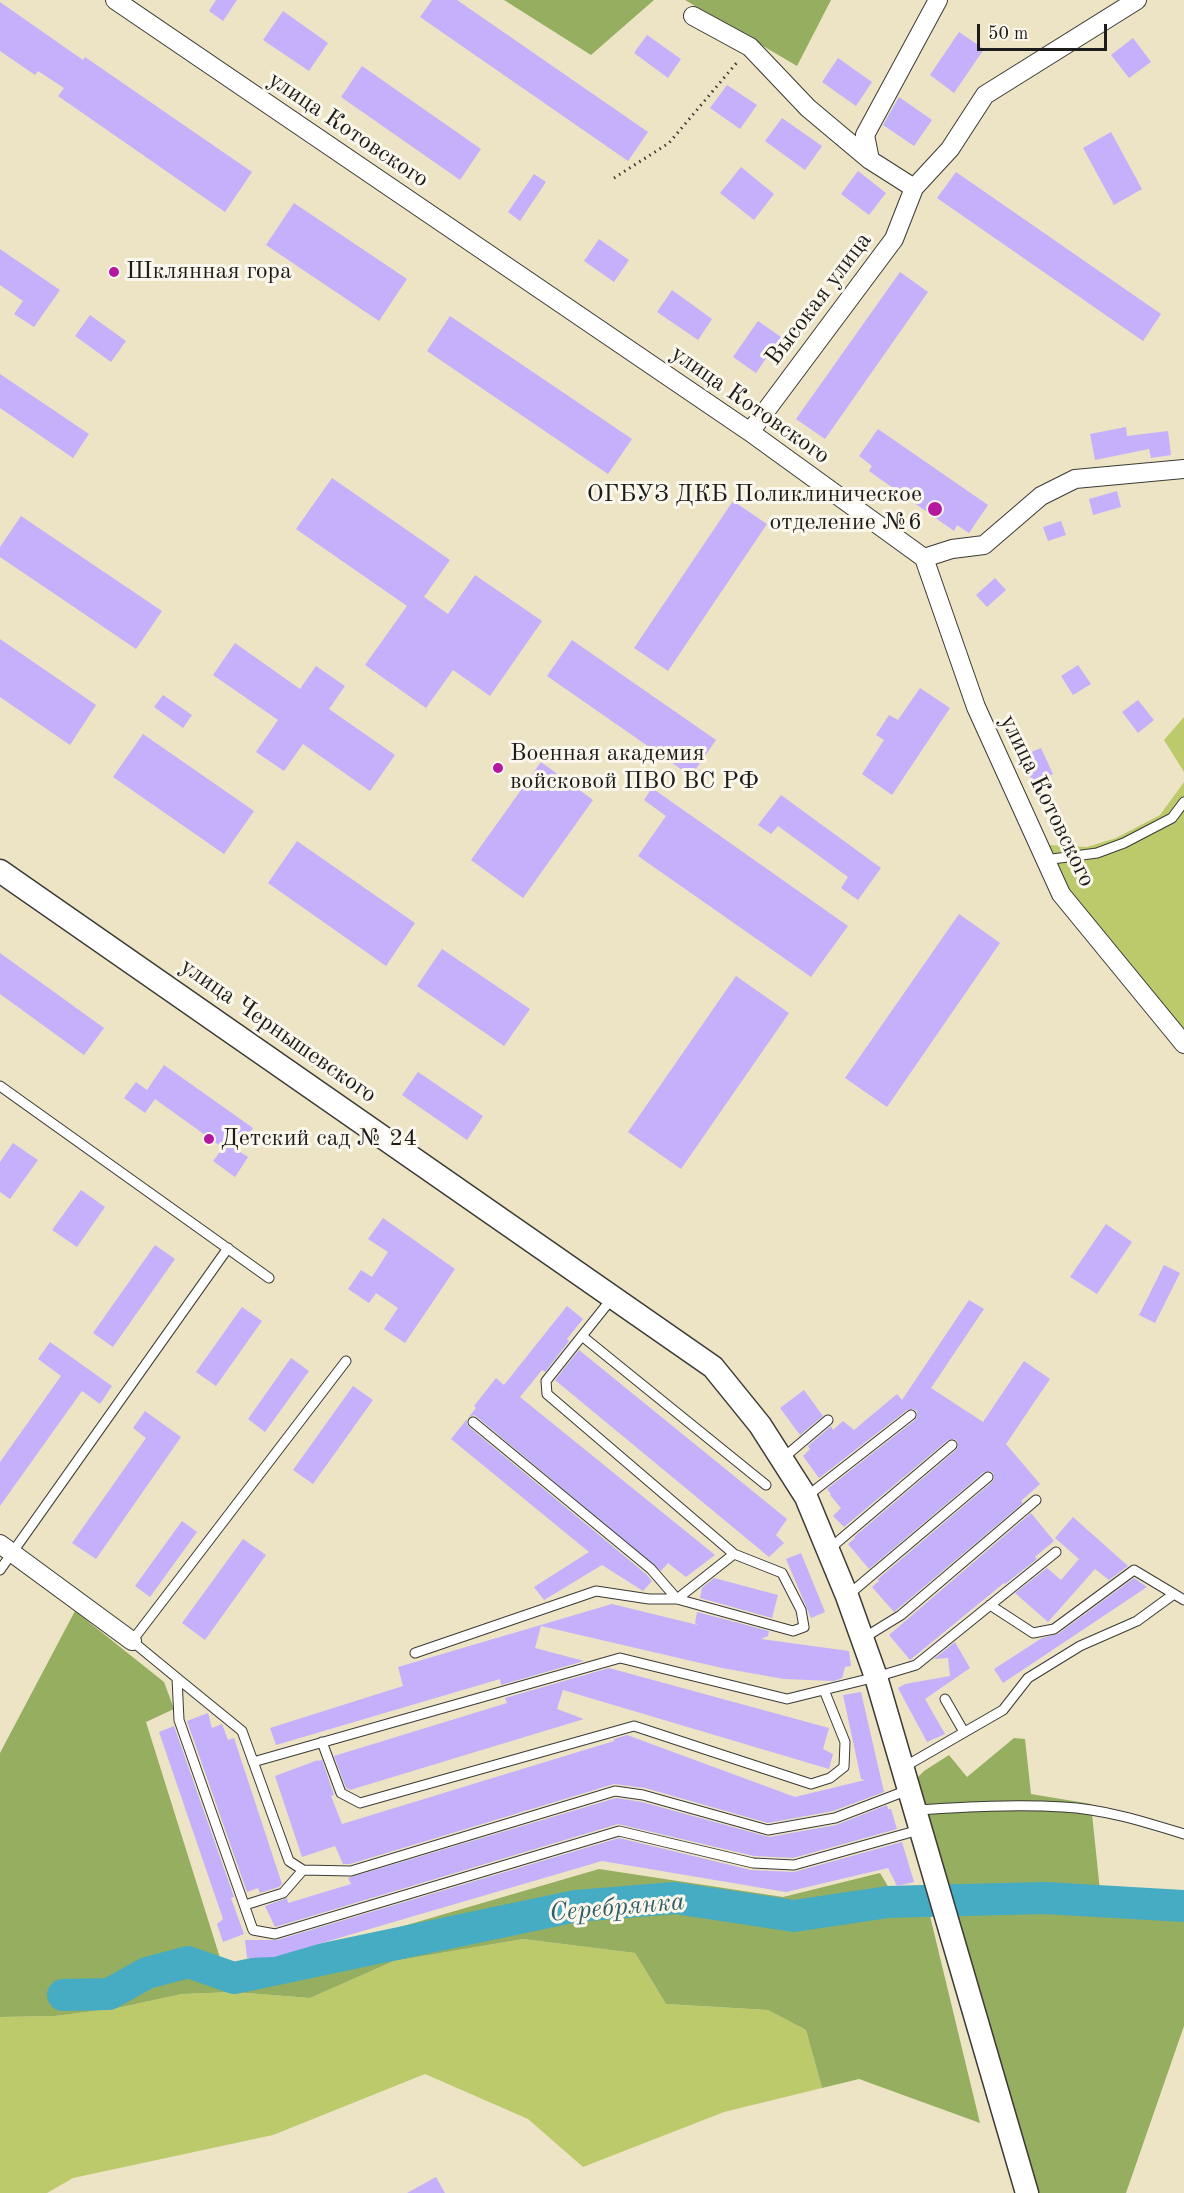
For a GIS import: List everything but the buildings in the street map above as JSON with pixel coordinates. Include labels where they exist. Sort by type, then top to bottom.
[{"type":"street","name":"улица Котовского","points":[[115,0],[750,432],[924,558],[976,707],[1061,894],[1184,1044]]},
{"type":"street","points":[[870,160],[866,135],[938,0]]},
{"type":"street","name":"Высокая улица","points":[[750,432],[894,239],[914,188],[950,148],[985,96],[1137,0]]},
{"type":"street","points":[[693,16],[750,47],[808,108],[870,160],[914,188]]},
{"type":"street","points":[[924,558],[952,549],[984,545],[1041,496],[1075,479],[1184,469]]},
{"type":"street","name":"улица Чернышевского","points":[[0,871],[713,1367],[760,1425],[806,1497],[847,1596],[876,1677],[1027,2193]]},
{"type":"street","points":[[7,1548],[132,1641]]},
{"type":"lane","points":[[1045,860],[1097,853],[1124,843],[1172,818],[1184,801]]},
{"type":"lane","points":[[0,1086],[269,1278]]},
{"type":"lane","points":[[0,1570],[7,1548],[228,1248]]},
{"type":"lane","points":[[415,1653],[596,1591],[649,1599],[677,1599],[793,1631],[804,1627],[801,1610],[782,1573],[734,1554],[547,1394],[546,1382],[614,1296]]},
{"type":"lane","points":[[582,1336],[766,1485]]},
{"type":"lane","points":[[346,1361],[132,1641],[242,1731],[289,1861],[303,1870],[351,1872],[615,1791],[643,1795],[768,1830],[835,1818],[916,1817],[990,1805],[1066,1807],[1137,1820],[1184,1834]]},
{"type":"lane","points":[[806,1497],[910,1415]]},
{"type":"lane","points":[[782,1459],[828,1420]]},
{"type":"lane","points":[[473,1422],[651,1569],[677,1599]]},
{"type":"lane","points":[[828,1550],[952,1445]]},
{"type":"lane","points":[[847,1596],[988,1478]]},
{"type":"lane","points":[[862,1639],[901,1615],[1036,1500]]},
{"type":"lane","points":[[253,1762],[620,1658],[787,1699],[876,1677],[916,1665],[1056,1552]]},
{"type":"lane","points":[[677,1599],[734,1554]]},
{"type":"lane","points":[[990,1605],[1033,1633],[1054,1629],[1134,1570],[1184,1600]]},
{"type":"lane","points":[[902,1768],[1003,1710],[1028,1678],[1080,1646],[1137,1621],[1174,1594]]},
{"type":"lane","points":[[177,1678],[179,1720],[253,1930],[275,1934],[619,1831],[753,1863],[794,1865],[916,1817]]},
{"type":"lane","points":[[322,1742],[341,1794],[360,1803],[634,1726],[811,1784],[830,1778],[844,1767],[845,1742],[824,1690]]},
{"type":"lane","points":[[945,1699],[964,1732]]},
{"type":"lane","points":[[244,1905],[282,1893],[303,1870]]},
{"type":"path","points":[[614,178],[669,143],[750,47]]},
{"type":"green space","points":[[504,0],[654,0],[591,55]]},
{"type":"green space","points":[[685,0],[831,0],[797,66]]},
{"type":"green space","points":[[1184,717],[1184,772],[1164,740]]},
{"type":"green space","points":[[1184,782],[1184,1033],[1066,890],[1049,845],[1087,847],[1116,838],[1160,815]]},
{"type":"green space","points":[[75,1611],[164,1682],[174,1709],[146,1722],[221,1961],[263,1967],[599,1869],[783,1897],[880,1873],[892,1893],[923,1887],[980,2123],[859,2079],[822,2088],[806,2030],[768,2010],[666,2004],[635,1953],[523,1939],[394,1961],[310,1998],[234,1992],[182,1994],[117,2008],[55,2016],[0,2017],[0,1753]]},
{"type":"green space","points":[[1014,1738],[1025,1739],[1031,1794],[1091,1804],[1100,1891],[1184,1897],[1184,2026],[1126,2193],[1039,2193],[917,1778],[949,1755],[967,1777]]},
{"type":"green space","points":[[523,1939],[635,1953],[666,2004],[768,2010],[806,2030],[822,2088],[724,2112],[583,2167],[528,2119],[425,2074],[273,2135],[73,2178],[47,2193],[0,2193],[0,2017],[55,2016],[117,2008],[182,1994],[234,1992],[310,1998],[394,1961]]},
{"type":"waterway","name":"Серебрянка","points":[[63,1995],[109,1994],[147,1973],[188,1962],[234,1978],[576,1906],[675,1898],[794,1916],[888,1902],[923,1901],[1045,1898],[1184,1906]]},
{"type":"place","name":"Шклянная гора","points":[[114,272]]},
{"type":"place","name":"ОГБУЗ ДКБ Поликлиническое отделение №6","points":[[935,509]]},
{"type":"place","name":"Военная академия войсковой ПВО ВС РФ","points":[[498,768]]},
{"type":"place","name":"Детский сад № 24","points":[[209,1139]]}]
